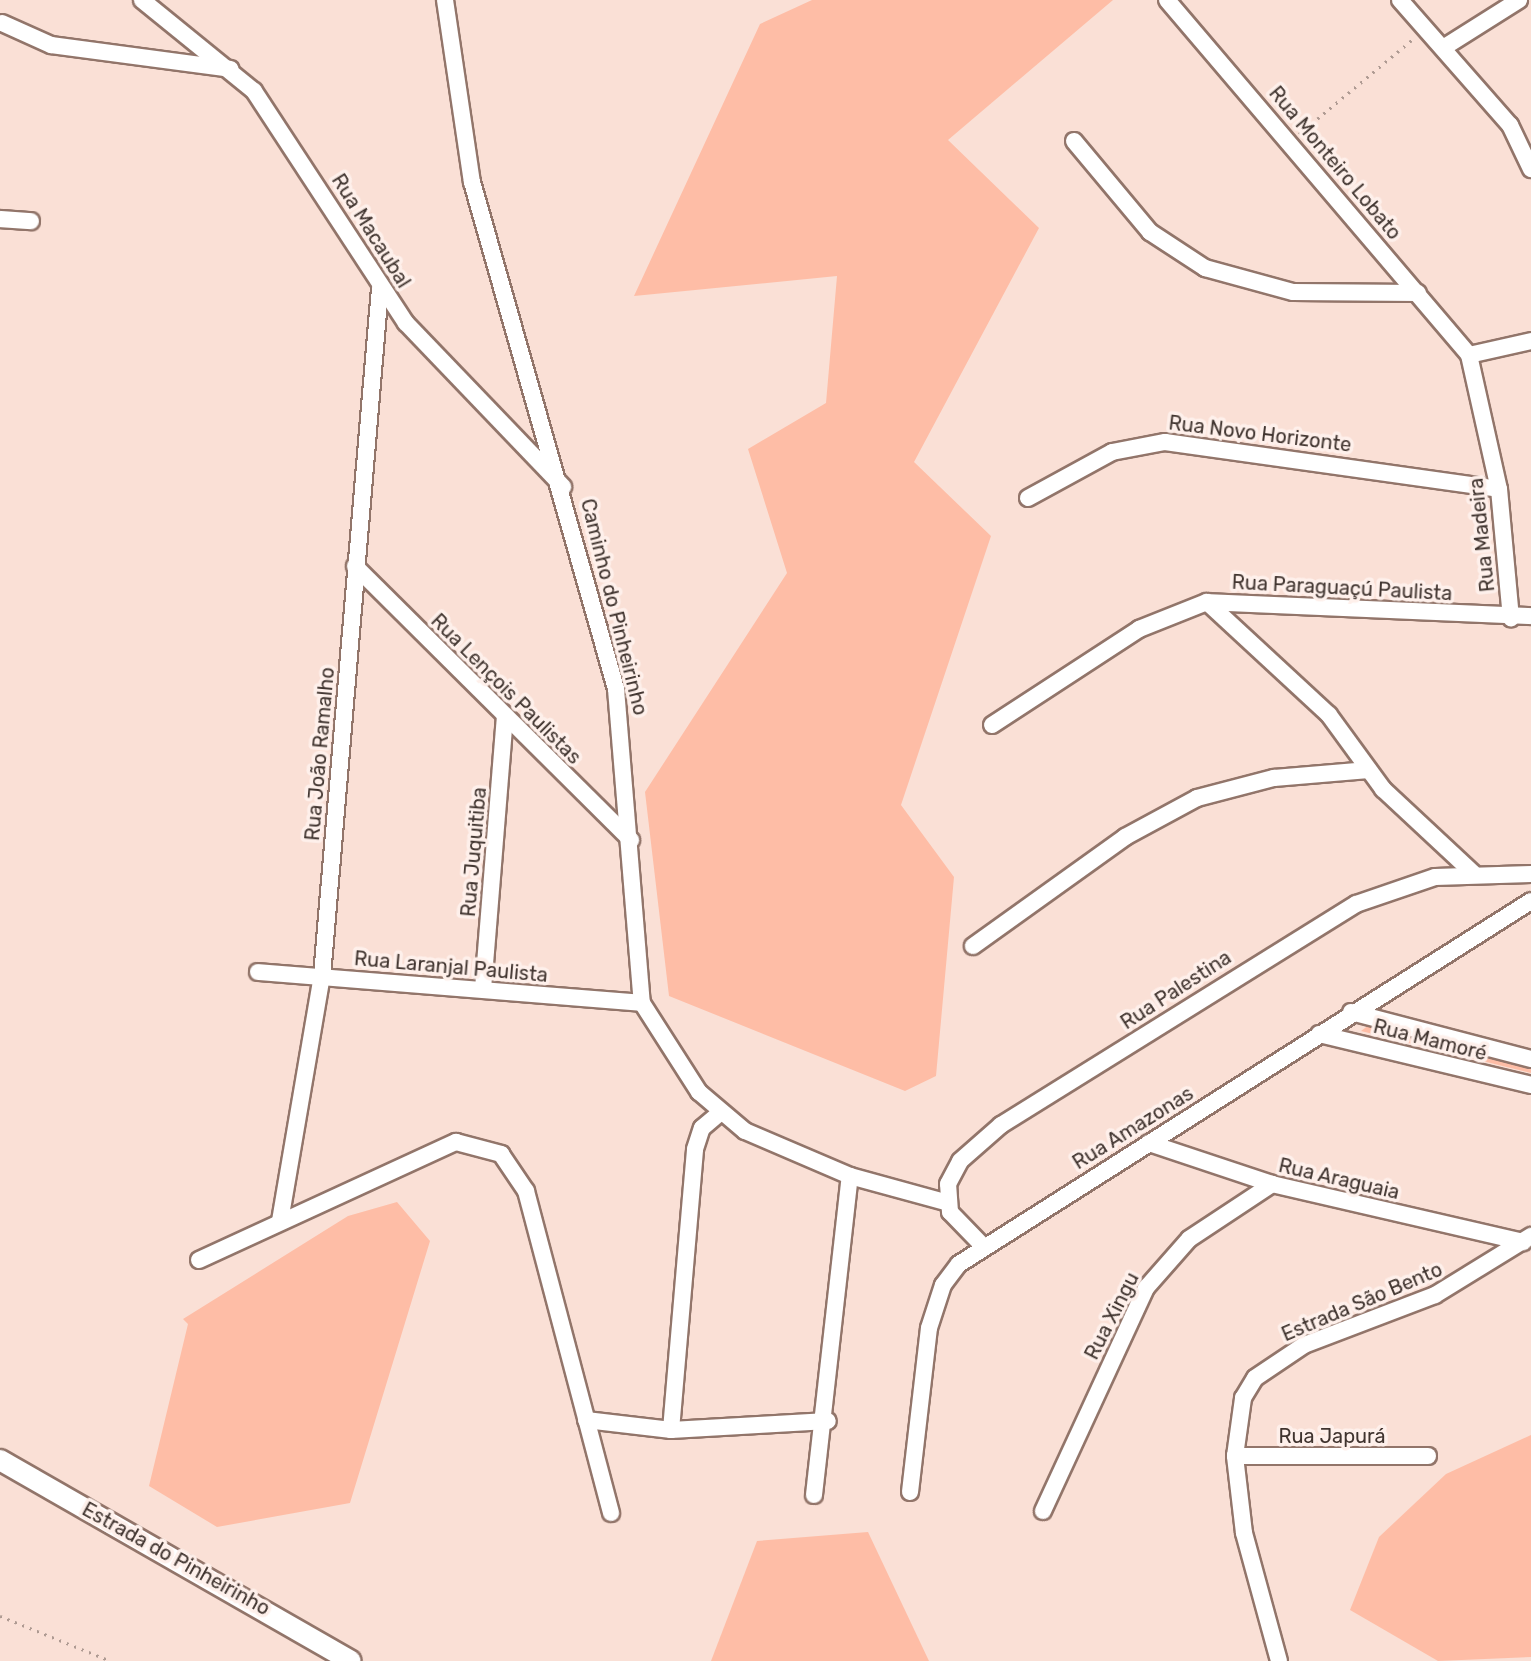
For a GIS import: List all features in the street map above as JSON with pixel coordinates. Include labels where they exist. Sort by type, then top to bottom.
[{"type":"main road","name":"Estrada do Pinheirinho","points":[[0,1460],[351,1661]]},
{"type":"street","name":"Rua Macaubal","points":[[142,0],[231,70],[275,119],[380,288],[444,367],[564,489]]},
{"type":"street","name":"Caminho do Pinheirinho","points":[[445,0],[472,182],[564,489],[616,689],[631,840],[642,1003]]},
{"type":"street","name":"Rua Monteiro Lobato","points":[[1167,0],[1469,355]]},
{"type":"street","points":[[1400,0],[1443,48],[1529,159]]},
{"type":"street","points":[[1443,48],[1519,0]]},
{"type":"street","points":[[2,23],[51,45],[231,70]]},
{"type":"street","points":[[1074,141],[1150,232],[1205,268],[1293,292],[1418,293]]},
{"type":"street","points":[[0,219],[31,221]]},
{"type":"street","name":"Rua João Ramalho","points":[[280,1221],[322,976],[380,288]]},
{"type":"street","points":[[1469,355],[1531,341]]},
{"type":"street","name":"Rua Madeira","points":[[1469,355],[1499,489],[1511,618]]},
{"type":"street","name":"Rua Novo Horizonte","points":[[1028,498],[1112,452],[1165,442],[1499,489]]},
{"type":"street","name":"Rua Lençois Paulistas","points":[[355,566],[631,840]]},
{"type":"street","points":[[1207,602],[1329,715],[1369,770],[1473,873]]},
{"type":"street","name":"Rua Paraguaçú Paulista","points":[[992,725],[1139,629],[1207,602],[1511,618],[1531,616]]},
{"type":"street","name":"Rua Juquitiba","points":[[483,989],[505,718]]},
{"type":"street","points":[[973,946],[1125,837],[1197,798],[1274,778],[1369,770]]},
{"type":"street","name":"Rua Palestina","points":[[945,1202],[952,1173],[975,1144],[1241,972],[1383,892],[1473,873],[1531,874]]},
{"type":"street","name":"Rua Amazonas","points":[[910,1492],[934,1303],[982,1245],[1531,901]]},
{"type":"street","name":"Rua Laranjal Paulista","points":[[258,972],[642,1003]]},
{"type":"street","points":[[642,1003],[720,1113],[850,1176],[945,1202],[982,1245]]},
{"type":"street","name":"Rua Mamoré","points":[[1351,1012],[1531,1059]]},
{"type":"street","name":"Rua Mamoré","points":[[1319,1034],[1531,1085]]},
{"type":"street","points":[[671,1430],[695,1149],[702,1128],[720,1113]]},
{"type":"street","points":[[199,1260],[456,1142],[501,1154],[526,1191],[611,1513]]},
{"type":"street","name":"Rua Araguaia","points":[[1149,1143],[1272,1184],[1527,1239]]},
{"type":"street","points":[[814,1495],[828,1421],[850,1176]]},
{"type":"street","name":"Rua Xingu","points":[[1043,1511],[1146,1288],[1189,1239],[1272,1184]]},
{"type":"street","name":"Estrada São Bento","points":[[1279,1661],[1250,1563],[1235,1456],[1243,1398],[1278,1360],[1435,1295],[1527,1239]]},
{"type":"street","points":[[586,1420],[671,1430],[828,1421]]},
{"type":"street","name":"Rua Japurá","points":[[1235,1456],[1428,1456]]},
{"type":"path","points":[[1290,141],[1426,28]]},
{"type":"path","points":[[0,1616],[111,1661]]},
{"type":"shaded area","points":[[812,0],[1113,0],[948,140],[1039,228],[914,462],[991,536],[901,805],[954,877],[936,1076],[905,1091],[669,996],[645,792],[787,573],[748,449],[826,403],[837,276],[634,296],[760,24]]},
{"type":"shaded area","points":[[1369,1025],[1531,1068],[1531,1073],[1361,1031]]},
{"type":"shaded area","points":[[397,1202],[430,1241],[350,1503],[217,1527],[149,1486],[188,1324],[183,1319],[348,1216]]},
{"type":"shaded area","points":[[1531,1435],[1531,1657],[1438,1661],[1350,1610],[1379,1537],[1446,1474]]},
{"type":"shaded area","points":[[868,1532],[929,1661],[711,1661],[757,1541]]}]
